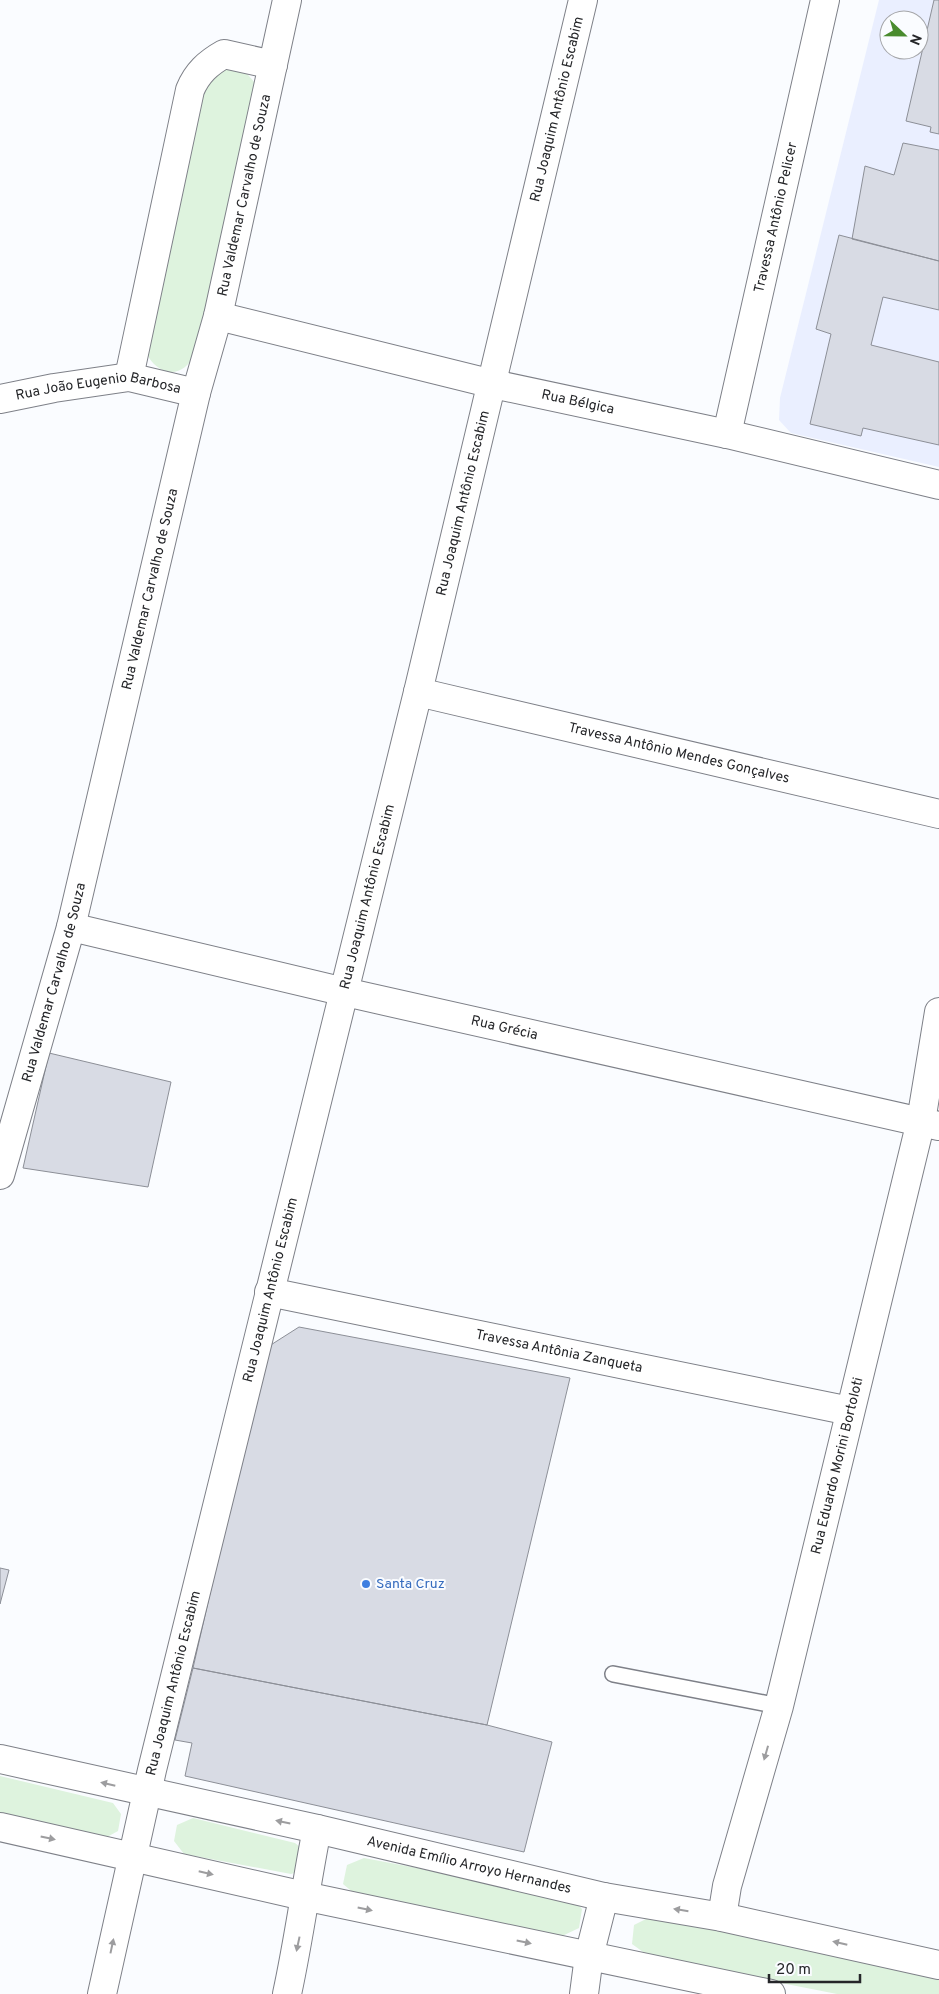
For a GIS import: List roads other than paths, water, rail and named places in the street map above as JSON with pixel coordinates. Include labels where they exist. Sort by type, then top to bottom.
[{"type":"street","name":"Rua Valdemar Carvalho de Souza","points":[[0,1175],[70,927],[196,393],[218,316],[287,0]]},
{"type":"street","name":"Rua Joaquim Antônio Escabim","points":[[102,1994],[124,1891],[269,1292],[345,992],[493,384],[583,0]]},
{"type":"street","name":"Travessa Antônio Pelicer","points":[[727,434],[825,0]]},
{"type":"street","points":[[129,376],[190,90],[196,77],[210,62],[224,54],[273,65]]},
{"type":"street","name":"Rua Bélgica","points":[[218,316],[493,384],[727,434],[939,485]]},
{"type":"street","name":"Rua João Eugenio Barbosa","points":[[0,399],[129,376],[196,393]]},
{"type":"street","name":"Travessa Antônio Mendes Gonçalves","points":[[418,692],[939,814]]},
{"type":"street","name":"Rua Grécia","points":[[70,927],[345,992],[930,1123]]},
{"type":"street","name":"Rua Eduardo Morini Bortoloti","points":[[722,1917],[727,1886],[779,1706],[850,1410],[930,1123],[939,1012]]},
{"type":"street","name":"Travessa Antônia Zanqueta","points":[[269,1292],[850,1410]]},
{"type":"street","name":"Avenida Emílio Arroyo Hernandes","points":[[0,1759],[604,1897],[722,1917],[939,1965]]},
{"type":"street","points":[[0,1827],[304,1896],[771,1994]]},
{"type":"street","points":[[287,1994],[301,1932],[304,1896],[317,1830]]},
{"type":"street","points":[[584,1994],[589,1956],[604,1897]]},
{"type":"lane","points":[[613,1674],[779,1706]]},
{"type":"place","name":"Santa Cruz","points":[[366,1584]]}]
